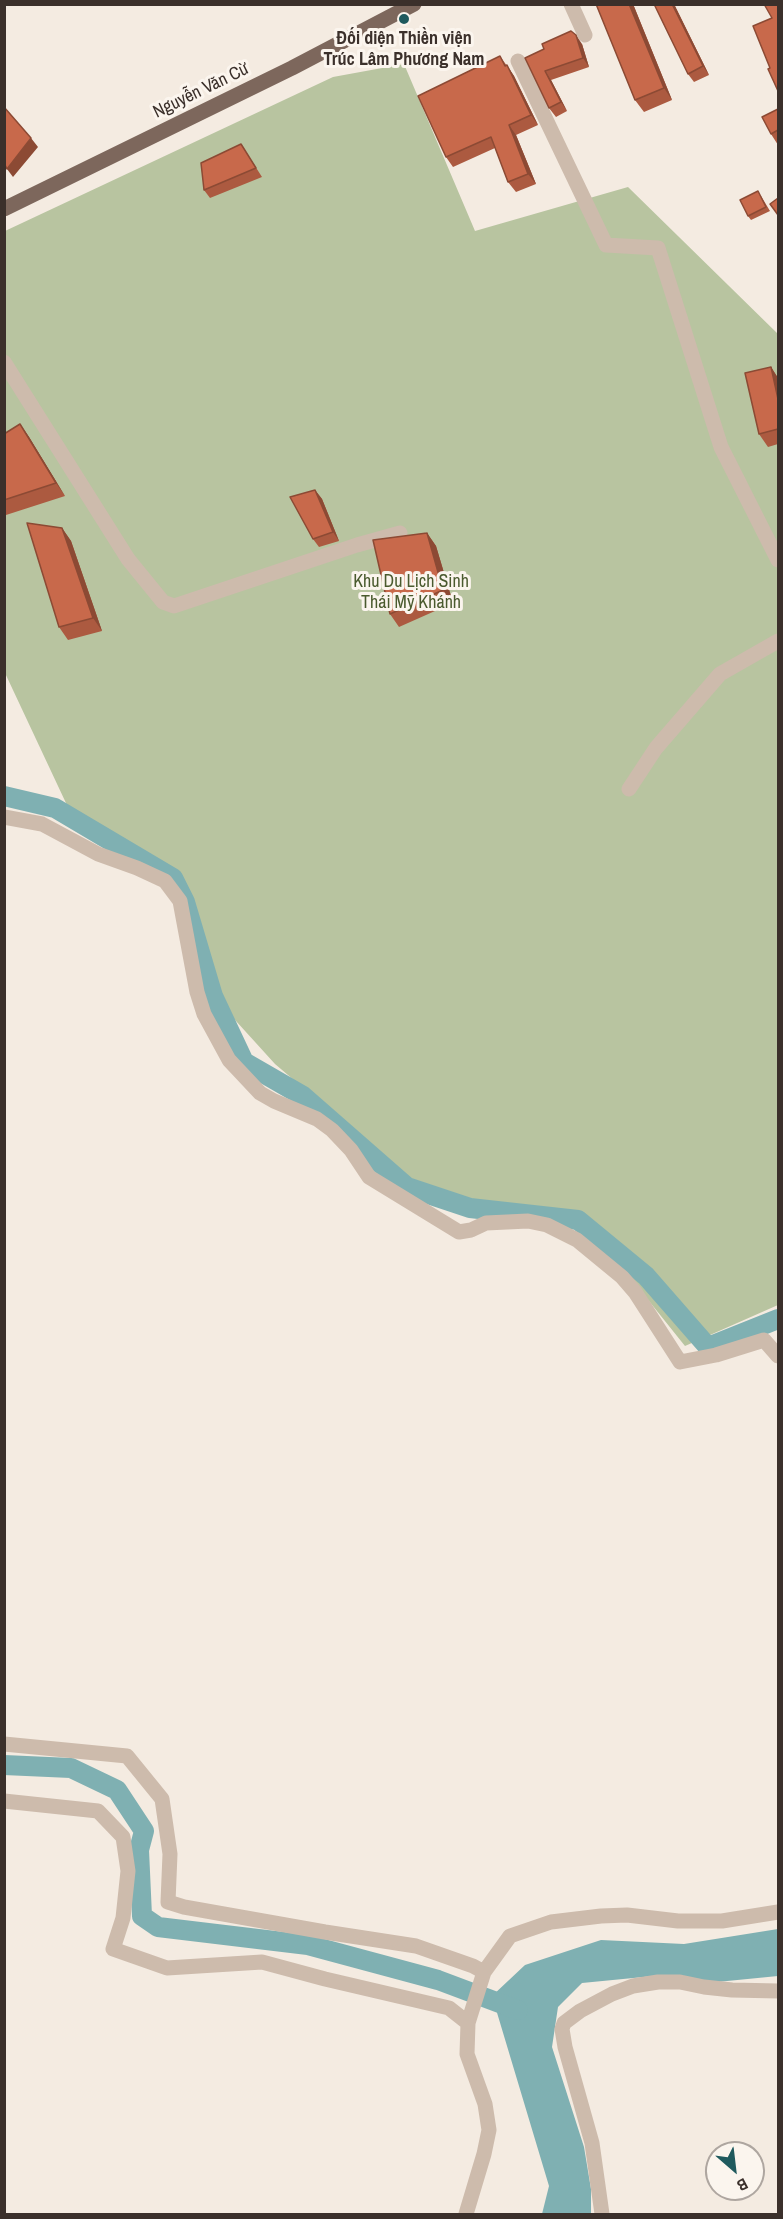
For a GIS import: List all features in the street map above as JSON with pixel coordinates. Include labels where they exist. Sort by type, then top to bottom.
[{"type":"main road","name":"Nguyễn Văn Cừ","points":[[4,209],[292,68],[414,4]]},
{"type":"street","points":[[571,4],[585,35]]},
{"type":"street","points":[[518,61],[606,245],[658,248],[722,447],[778,560]]},
{"type":"street","points":[[4,362],[128,559],[163,602],[174,606],[357,544],[400,533]]},
{"type":"street","points":[[629,789],[656,748],[720,674],[778,641]]},
{"type":"street","points":[[4,817],[42,824],[98,854],[165,881],[180,902],[197,992],[204,1014],[230,1060],[260,1093],[317,1119],[332,1130],[351,1150],[369,1178],[459,1232],[471,1230],[486,1223],[528,1221],[547,1225],[577,1240],[622,1277],[635,1292],[680,1362],[716,1355],[771,1338],[778,1356]]},
{"type":"street","points":[[4,1744],[127,1756],[162,1799],[170,1854],[168,1902],[184,1907],[416,1946],[473,1966],[483,1973]]},
{"type":"street","points":[[4,1801],[98,1811],[123,1838],[128,1871],[123,1918],[113,1949],[167,1968],[262,1962],[449,2008],[468,2022]]},
{"type":"street","points":[[466,2214],[489,2130],[485,2104],[466,2054],[468,2022],[483,1973],[510,1936],[551,1922],[616,1915],[678,1921],[722,1921],[778,1912]]},
{"type":"street","points":[[602,2214],[592,2143],[563,2042],[564,2023],[580,2011],[612,1994],[633,1986],[658,1982],[680,1982],[732,1990],[778,1991]]},
{"type":"green space","name":"Khu Du Lịch Sinh Thái Mỹ Khánh","points":[[404,64],[475,231],[628,187],[778,334],[778,1305],[685,1346],[580,1215],[432,1197],[275,1064],[226,1010],[182,878],[73,818],[5,673],[5,231],[333,77]]},
{"type":"water","points":[[778,1929],[778,1976],[717,1982],[664,1975],[582,1983],[558,2007],[552,2047],[584,2147],[591,2189],[591,2214],[542,2214],[549,2186],[492,1996],[525,1965],[601,1940],[684,1944]]},
{"type":"building","points":[[596,4],[629,4],[664,88],[635,100]]},
{"type":"building","points":[[654,4],[672,4],[703,66],[688,74]]},
{"type":"building","points":[[764,4],[778,4],[778,91],[753,26],[772,18]]},
{"type":"building","points":[[571,31],[576,35],[583,58],[545,71],[561,102],[549,108],[525,58],[544,49],[542,44]]},
{"type":"building","points":[[500,56],[505,66],[507,65],[531,115],[509,125],[528,174],[508,182],[491,137],[446,157],[418,96]]},
{"type":"building","points":[[4,107],[31,138],[7,169],[4,163]]},
{"type":"building","points":[[778,109],[778,130],[771,134],[762,117]]},
{"type":"building","points":[[241,144],[256,168],[204,190],[201,163]]},
{"type":"building","points":[[758,191],[766,207],[748,216],[740,200]]},
{"type":"building","points":[[778,198],[778,215],[770,204]]},
{"type":"building","points":[[771,367],[778,399],[778,429],[759,434],[745,373]]},
{"type":"building","points":[[20,424],[56,483],[4,500],[4,434]]},
{"type":"building","points":[[315,490],[333,532],[313,539],[290,497]]},
{"type":"building","points":[[27,523],[62,528],[93,618],[59,627]]},
{"type":"building","points":[[427,533],[443,590],[390,614],[373,540]]},
{"type":"waterway","points":[[4,796],[55,808],[173,878],[185,902],[213,996],[244,1062],[303,1096],[407,1187],[470,1208],[578,1220],[646,1276],[708,1347],[778,1319]]},
{"type":"waterway","points":[[4,1765],[71,1768],[117,1790],[144,1831],[139,1850],[142,1916],[158,1927],[308,1945],[438,1980],[518,2010]]},
{"type":"place","name":"Đối diện Thiền viện Trúc Lâm Phương Nam","points":[[404,19]]}]
